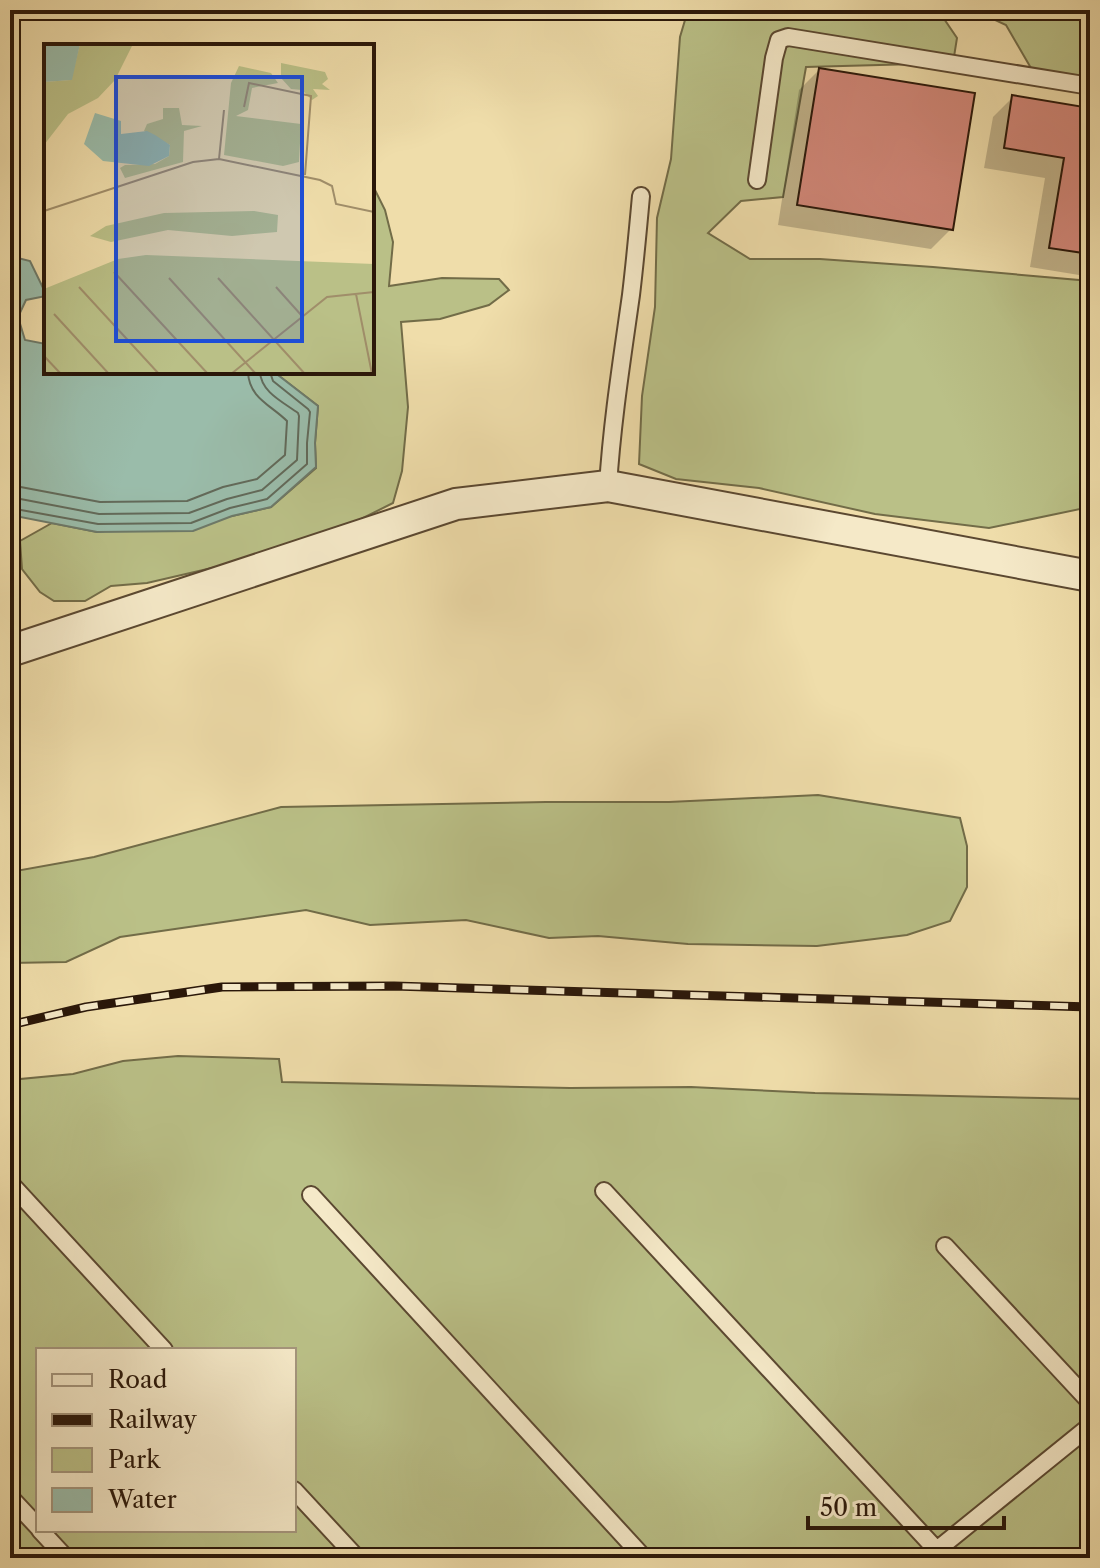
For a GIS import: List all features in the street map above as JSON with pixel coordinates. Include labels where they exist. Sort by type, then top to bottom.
[{"type":"street","points":[[10,651],[456,504],[608,486],[1090,576]]},
{"type":"lane","points":[[757,180],[774,58],[779,40],[788,37],[1090,86]]},
{"type":"lane","points":[[608,486],[615,398],[631,293],[641,196]]},
{"type":"lane","points":[[10,1183],[162,1348]]},
{"type":"lane","points":[[604,1191],[936,1555],[1090,1426]]},
{"type":"lane","points":[[311,1195],[644,1558]]},
{"type":"lane","points":[[945,1246],[1090,1402]]},
{"type":"lane","points":[[296,1492],[357,1558]]},
{"type":"lane","points":[[10,1497],[36,1526]]},
{"type":"lane","points":[[42,1532],[66,1558]]},
{"type":"green space","points":[[688,10],[938,10],[957,38],[953,63],[806,67],[783,197],[741,201],[708,233],[750,259],[820,259],[1090,281],[1090,478],[1085,508],[989,528],[875,514],[759,488],[676,479],[639,464],[642,396],[655,307],[657,218],[671,159],[680,37]]},
{"type":"green space","points":[[974,10],[1090,10],[1090,78],[1035,75],[1006,25]]},
{"type":"green space","points":[[374,188],[385,210],[393,242],[389,286],[442,278],[499,279],[509,290],[489,305],[440,319],[401,322],[408,407],[402,471],[393,503],[335,532],[255,558],[147,583],[111,586],[85,601],[54,601],[40,592],[22,569],[20,541],[52,523],[97,532],[232,516],[271,507],[316,468],[318,406],[277,374],[374,374]]},
{"type":"green space","points":[[818,795],[960,818],[967,846],[967,887],[950,921],[907,935],[817,946],[688,944],[598,936],[549,938],[466,920],[370,925],[306,910],[120,937],[66,962],[10,963],[10,872],[94,857],[281,807],[669,802]]},
{"type":"green space","points":[[178,1056],[279,1059],[282,1082],[570,1088],[691,1087],[1090,1099],[1090,1558],[10,1558],[10,1080],[73,1074],[123,1061]]},
{"type":"water","points":[[10,256],[30,261],[44,290],[44,296],[26,300],[18,317],[25,340],[44,344],[44,374],[277,374],[318,406],[316,467],[271,507],[232,516],[193,531],[97,532],[10,515]]},
{"type":"building","points":[[819,68],[975,93],[953,230],[797,205]]},
{"type":"building","points":[[1012,95],[1090,108],[1090,254],[1049,248],[1064,158],[1004,148]]},
{"type":"railway","points":[[10,1025],[86,1007],[222,987],[394,986],[1090,1007]]}]
